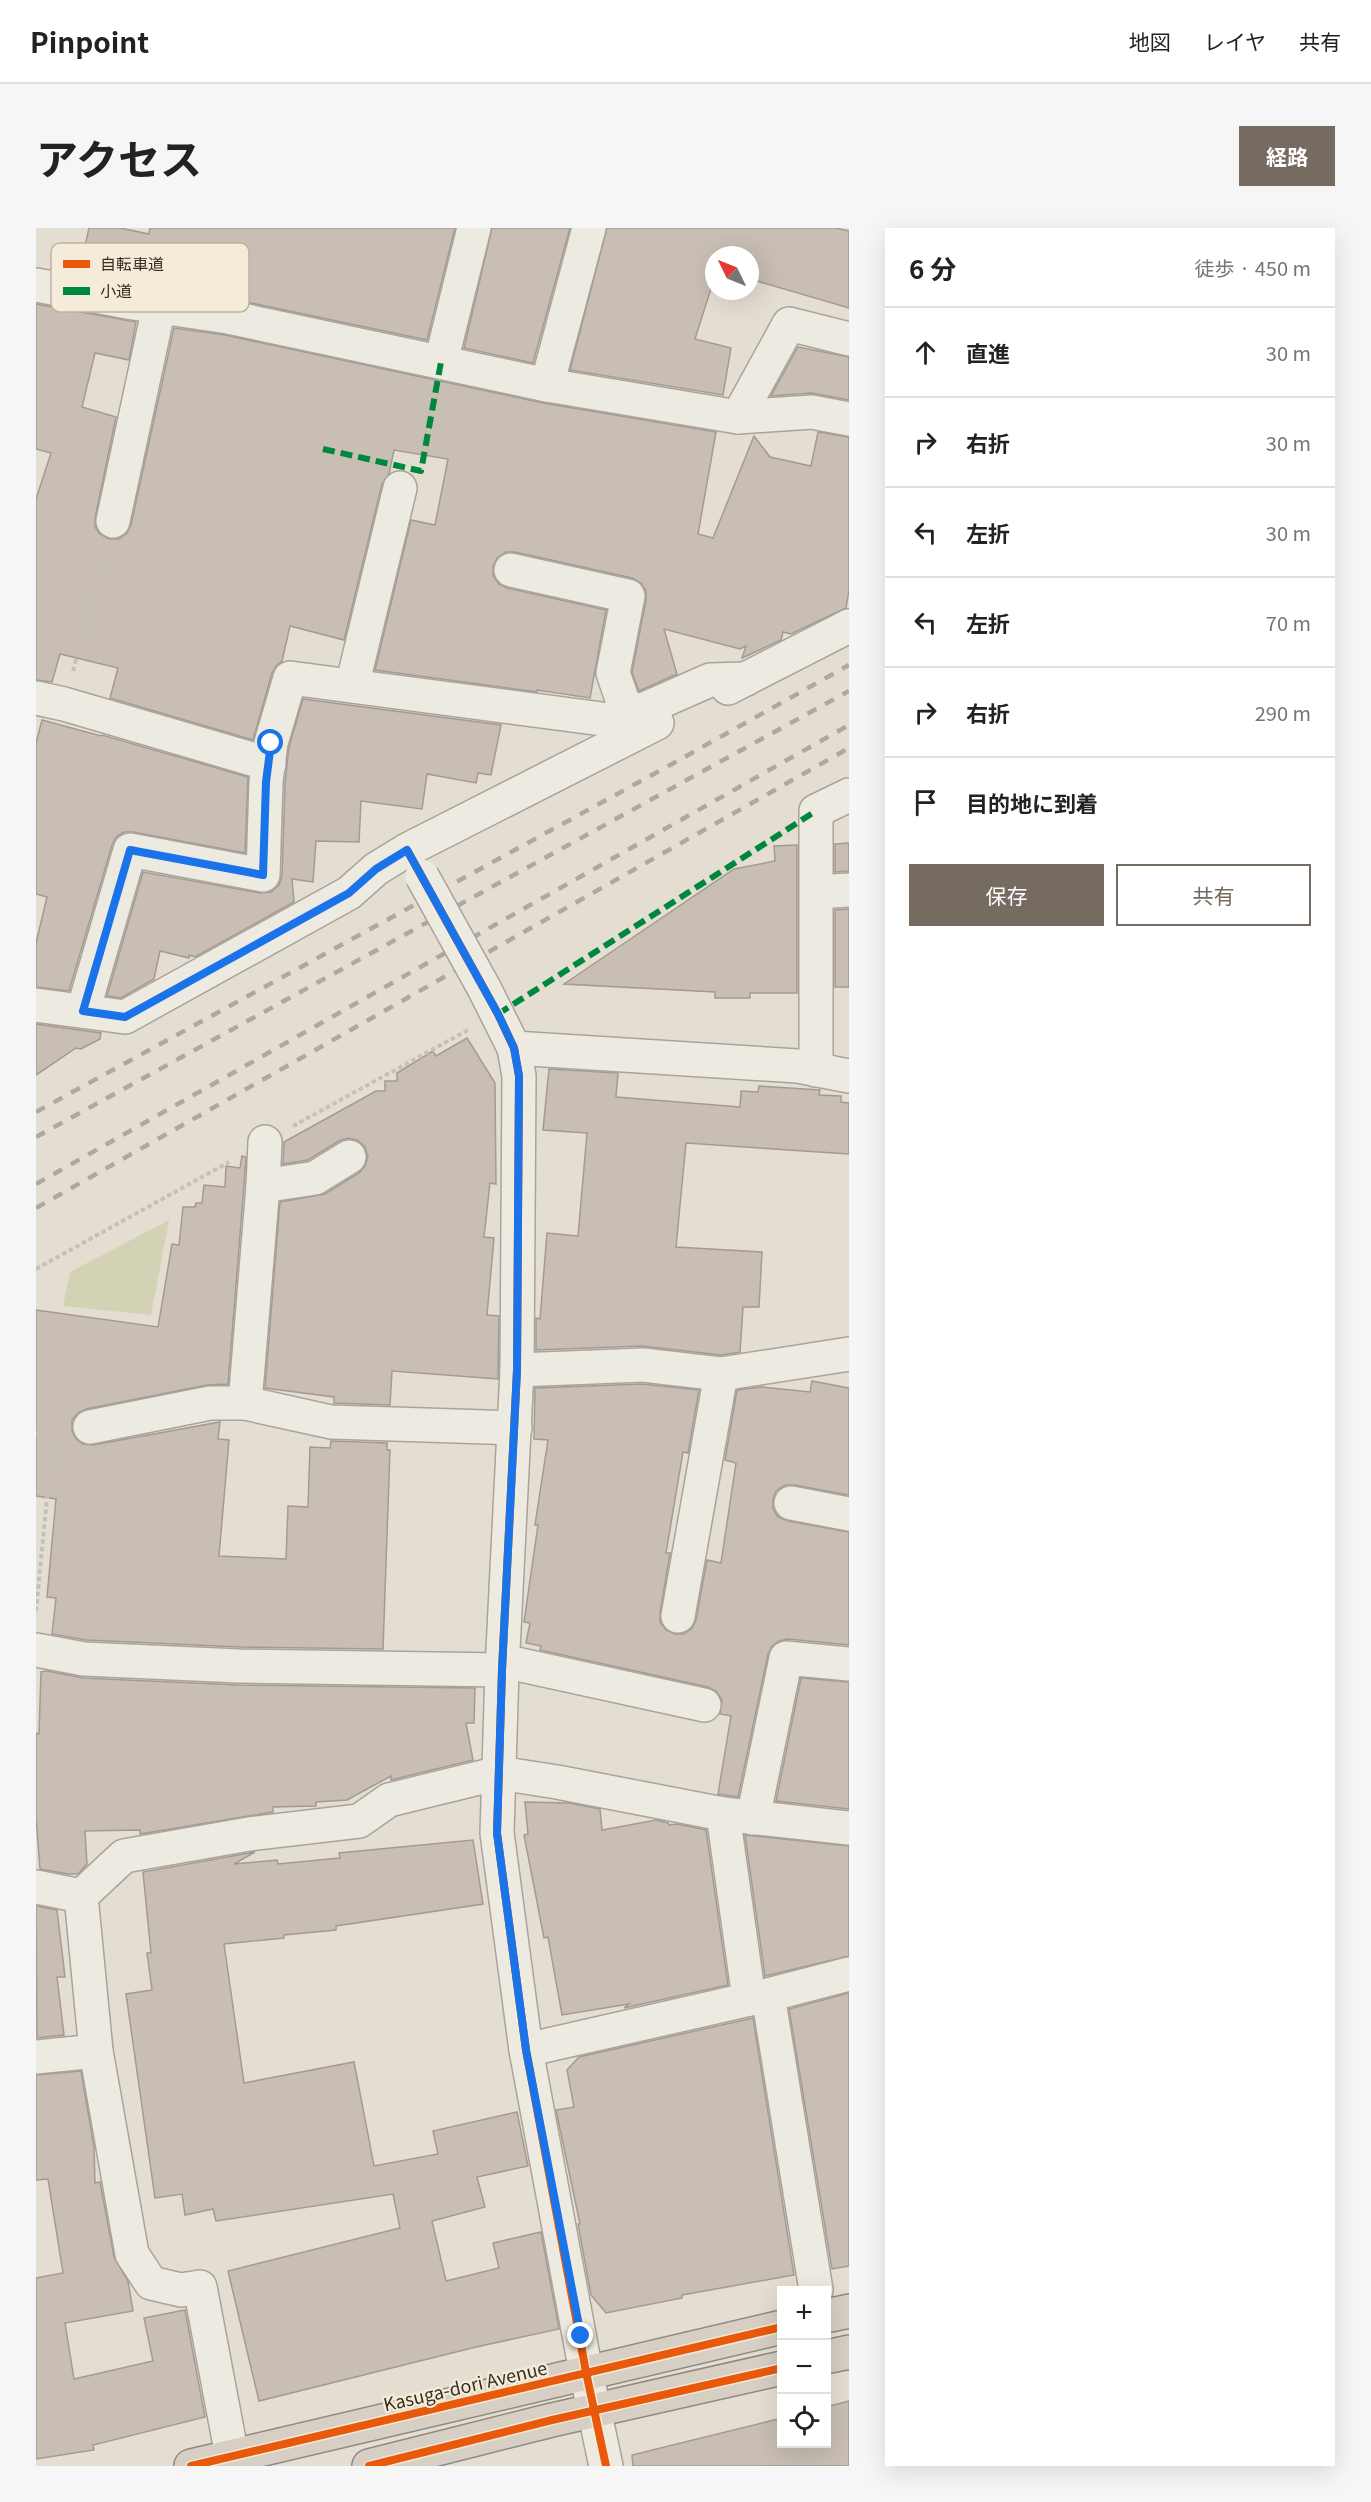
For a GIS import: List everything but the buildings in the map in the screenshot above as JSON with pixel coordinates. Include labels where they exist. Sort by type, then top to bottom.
[{"type":"highway","points":[[831,2315],[849,2311]]},
{"type":"highway","name":"Kasuga-dori Avenue","points":[[190,2466],[777,2328]]},
{"type":"highway","points":[[831,2356],[849,2352]]},
{"type":"highway","points":[[369,2466],[777,2369]]},
{"type":"street","points":[[441,362],[474,228]]},
{"type":"street","points":[[547,385],[590,228]]},
{"type":"street","points":[[36,285],[51,288]]},
{"type":"street","points":[[113,520],[158,312]]},
{"type":"street","points":[[194,312],[228,317],[547,385],[738,417],[812,412],[849,419]]},
{"type":"street","points":[[738,417],[789,324],[849,339]]},
{"type":"street","points":[[352,686],[400,488]]},
{"type":"street","points":[[511,570],[628,596],[614,673],[623,702],[637,713]]},
{"type":"street","points":[[36,1005],[125,1017],[349,893],[376,869],[414,863],[746,679],[849,626]]},
{"type":"street","points":[[83,1011],[130,850],[263,875],[271,743],[290,678],[617,721],[710,680],[746,679]]},
{"type":"street","points":[[50,701],[269,764]]},
{"type":"street","points":[[816,1070],[816,811],[849,795]]},
{"type":"street","points":[[414,863],[510,1039],[519,1076],[517,1370],[502,1665],[497,1833],[526,2050],[593,2411],[606,2466]]},
{"type":"street","points":[[817,892],[849,890]]},
{"type":"street","points":[[510,1039],[798,1066],[849,1076]]},
{"type":"street","points":[[245,1404],[265,1142]]},
{"type":"street","points":[[263,1186],[315,1178],[349,1157]]},
{"type":"street","points":[[517,1370],[643,1365],[721,1374],[849,1354]]},
{"type":"street","points":[[678,1616],[721,1374]]},
{"type":"street","points":[[90,1427],[210,1403],[245,1404],[331,1422],[515,1428]]},
{"type":"street","points":[[791,1503],[849,1514]]},
{"type":"street","points":[[36,1650],[84,1659],[239,1666],[502,1665],[704,1705]]},
{"type":"street","points":[[815,2286],[758,1997],[738,1816],[786,1658],[849,1664]]},
{"type":"street","points":[[81,1896],[124,1856],[249,1834],[359,1821],[389,1800],[499,1773],[738,1816],[849,1828]]},
{"type":"street","points":[[36,1887],[81,1896]]},
{"type":"street","points":[[81,1896],[96,2051],[132,2254],[151,2283],[181,2290],[200,2287],[232,2456]]},
{"type":"street","points":[[526,2050],[849,1974]]},
{"type":"street","points":[[36,2057],[96,2051]]},
{"type":"path","points":[[50,701],[113,520]]},
{"type":"path","points":[[36,1611],[53,1436]]},
{"type":"green space","points":[[169,1220],[151,1315],[63,1306],[70,1272]]},
{"type":"railway","points":[[36,1112],[849,665]]},
{"type":"railway","points":[[36,1137],[849,691]]},
{"type":"railway","points":[[36,1184],[849,725]]},
{"type":"railway","points":[[36,1208],[849,748]]},
{"type":"marked path","points":[[323,449],[421,471],[441,362]]},
{"type":"marked path","points":[[498,1014],[816,811]]},
{"type":"cycle path","points":[[407,850],[498,1014],[514,1048],[519,1076],[517,1370],[502,1670],[497,1833],[526,2050],[586,2372],[606,2466]]},
{"type":"cycle path","points":[[191,2466],[777,2328]]},
{"type":"cycle path","points":[[369,2466],[552,2420],[777,2369]]},
{"type":"route","points":[[271,743],[266,782],[263,875],[130,850],[83,1011],[125,1017],[349,893],[376,869],[407,850],[484,988],[514,1048],[519,1076],[517,1370],[502,1670],[497,1833],[526,2050],[581,2336]]}]
